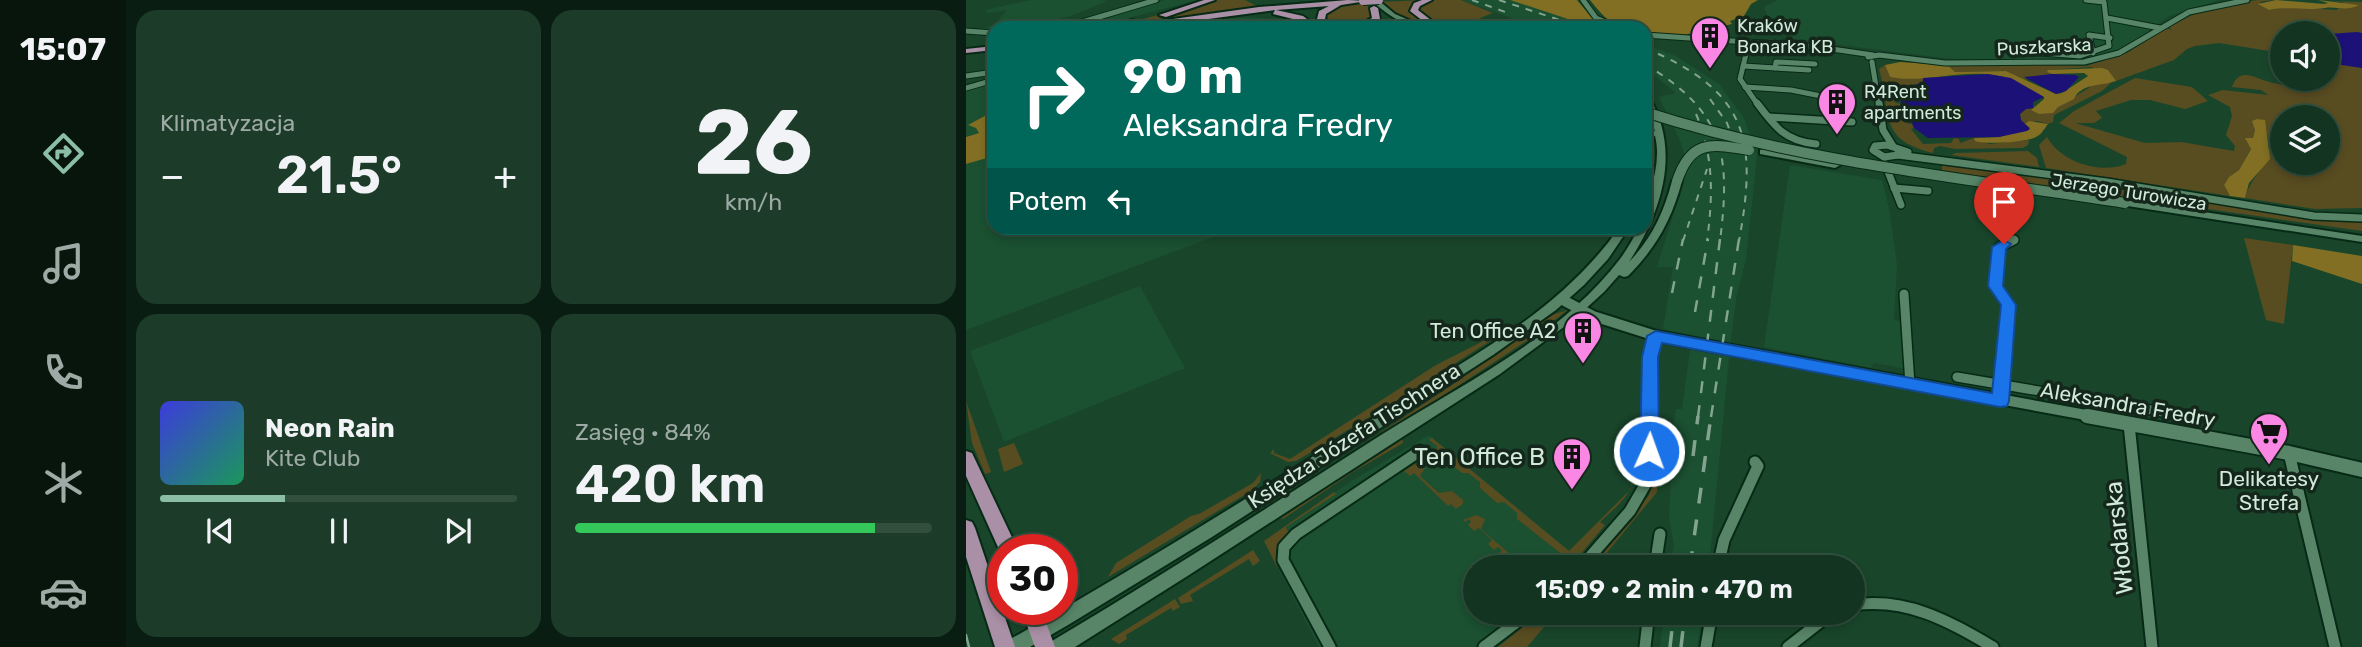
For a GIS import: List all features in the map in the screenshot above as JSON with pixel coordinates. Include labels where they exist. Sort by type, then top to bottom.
[{"type":"main road","points":[[1132,21],[1212,0]]},
{"type":"main road","points":[[1248,0],[1258,5],[1294,6]]},
{"type":"main road","points":[[1427,21],[1413,11],[1417,5],[1428,0]]},
{"type":"main road","points":[[1322,21],[1321,15],[1326,9],[1362,1]]},
{"type":"main road","points":[[1172,21],[1233,12],[1362,1],[1376,3],[1397,21]]},
{"type":"main road","points":[[1372,21],[1376,19],[1376,3]]},
{"type":"main road","points":[[1233,12],[1281,13],[1304,21]]},
{"type":"main road","points":[[1386,21],[1392,18],[1402,21]]},
{"type":"main road","points":[[966,52],[987,49]]},
{"type":"main road","name":"Księdza Józefa Tischnera","points":[[1652,108],[1662,141],[1659,172],[1652,200]]},
{"type":"main road","name":"Jerzego Turowicza","points":[[1652,114],[1703,131],[1788,151],[2362,246]]},
{"type":"main road","name":"Jerzego Turowicza","points":[[1652,120],[1705,138],[1763,152],[2362,239]]},
{"type":"main road","points":[[1652,134],[1658,135],[1662,141]]},
{"type":"main road","points":[[1601,290],[1619,278],[1655,240],[1671,203],[1684,158],[1694,149],[1714,146],[1763,152]]},
{"type":"main road","name":"Księdza Józefa Tischnera","points":[[1013,647],[1043,639],[1497,345],[1561,299],[1599,264],[1619,235]]},
{"type":"main road","name":"Księdza Józefa Tischnera","points":[[1058,647],[1228,543],[1516,355],[1601,290],[1629,256],[1641,235]]},
{"type":"main road","points":[[966,458],[1002,534]]},
{"type":"main road","points":[[966,528],[1005,647]]},
{"type":"street","points":[[1086,21],[1156,0]]},
{"type":"street","points":[[1583,0],[1597,18],[1604,21]]},
{"type":"street","points":[[2029,52],[2065,56],[2093,53],[2109,46],[2104,1],[2086,0]]},
{"type":"street","name":"Puszkarska","points":[[1871,58],[2006,64],[2084,62],[2119,53],[2193,11],[2247,0]]},
{"type":"street","points":[[2106,18],[2160,28]]},
{"type":"street","points":[[966,30],[987,33]]},
{"type":"street","points":[[2093,53],[2089,35],[2110,38]]},
{"type":"street","points":[[1652,36],[1854,51],[1871,58],[1883,130],[1896,152]]},
{"type":"street","points":[[1746,54],[1740,79],[1745,87],[1769,117],[1793,139],[1816,144]]},
{"type":"street","points":[[1874,71],[1885,60]]},
{"type":"street","points":[[1775,68],[1776,62],[1815,64]]},
{"type":"street","points":[[1743,66],[1809,71]]},
{"type":"street","points":[[966,76],[987,73]]},
{"type":"street","points":[[966,88],[987,82]]},
{"type":"street","points":[[1745,87],[1791,90],[1831,97]]},
{"type":"street","points":[[1769,117],[1852,122]]},
{"type":"street","points":[[1883,130],[1878,145],[1873,150],[1881,156],[1888,169],[1902,205]]},
{"type":"street","points":[[1878,145],[1896,152],[2061,175],[2314,216],[2362,218]]},
{"type":"street","points":[[1881,156],[1896,152]]},
{"type":"street","points":[[1888,169],[1896,152]]},
{"type":"street","points":[[1895,188],[1928,191]]},
{"type":"street","points":[[2000,401],[2008,305],[1995,286],[1996,273],[1999,247],[2014,240]]},
{"type":"street","points":[[1904,294],[1910,385]]},
{"type":"street","name":"Aleksandra Fredry","points":[[1561,299],[1635,331],[1656,336],[2289,453],[2362,470]]},
{"type":"street","points":[[1591,555],[1630,510],[1645,485],[1651,426],[1650,357],[1656,336]]},
{"type":"street","points":[[1957,377],[2192,417]]},
{"type":"street","name":"Włodarska","points":[[2129,424],[2152,647]]},
{"type":"street","points":[[1330,647],[1283,560],[1284,547],[1296,534],[1420,450]]},
{"type":"street","points":[[2289,453],[2335,647]]},
{"type":"street","points":[[1721,555],[1726,531],[1755,476],[1758,466],[1755,462]]},
{"type":"street","points":[[1657,555],[1660,534]]},
{"type":"street","points":[[1865,604],[1880,602],[1913,607],[1947,621],[1993,647]]},
{"type":"street","points":[[1484,647],[1513,625]]},
{"type":"street","points":[[1645,647],[1648,625]]},
{"type":"street","points":[[1706,647],[1710,625]]},
{"type":"street","points":[[1788,647],[1814,625]]},
{"type":"shaded area","points":[[1031,0],[1108,1],[1068,17],[1048,21],[998,21],[1007,10],[988,13],[985,10]]},
{"type":"shaded area","points":[[1165,0],[1197,0],[1118,21],[1099,21]]},
{"type":"shaded area","points":[[1215,0],[1245,0],[1257,6],[1156,21],[1136,21]]},
{"type":"shaded area","points":[[1425,0],[1414,5],[1411,12],[1424,21],[1402,17],[1379,2]]},
{"type":"shaded area","points":[[1435,0],[1461,0],[1493,13],[1473,21],[1432,21],[1419,12],[1421,6]]},
{"type":"shaded area","points":[[1462,0],[1510,0],[1574,21],[1519,21]]},
{"type":"shaded area","points":[[1510,0],[1577,0],[1591,17],[1600,21],[1574,21]]},
{"type":"shaded area","points":[[1590,0],[1758,0],[1751,4],[1744,16],[1730,21],[1732,24],[1679,36],[1652,33],[1652,21],[1610,21]]},
{"type":"shaded area","points":[[1778,0],[2219,0],[2169,16],[2144,35],[2118,49],[2091,58],[2065,61],[1952,59],[1793,39],[1785,19],[1768,18],[1764,7]]},
{"type":"shaded area","points":[[2257,0],[2272,0],[2260,2],[2269,10],[2284,7],[2337,10],[2343,2],[2327,1],[2362,2],[2362,42],[2340,39],[2340,21],[2270,21],[2270,51],[2219,43],[2195,46],[2174,60],[2116,81],[2091,67],[2049,70],[2047,72],[2052,74],[2025,78],[2028,81],[2006,71],[1955,72],[1946,65],[1900,62],[2086,66],[2127,53],[2166,28],[2172,30],[2169,27],[2202,10]]},
{"type":"shaded area","points":[[2276,0],[2328,3],[2318,0],[2359,5],[2346,8],[2269,10],[2258,4]]},
{"type":"shaded area","points":[[1355,3],[1367,5],[1374,17],[1365,21],[1324,20],[1325,13],[1339,6]]},
{"type":"shaded area","points":[[1244,17],[1287,21],[1209,21]]},
{"type":"shaded area","points":[[2340,33],[2362,33],[2362,68],[2340,65]]},
{"type":"shaded area","points":[[1652,47],[1676,56],[1719,84],[1744,118],[1757,156],[1746,260],[1737,294],[1731,338],[1710,555],[1672,555],[1674,545],[1669,519],[1674,420],[1676,409],[1682,409],[1692,335],[1663,329],[1673,267],[1657,267],[1688,168],[1681,143],[1659,97],[1676,93],[1652,74]]},
{"type":"shaded area","points":[[2340,60],[2362,67],[2362,208],[2315,209],[2245,198],[2269,148],[2264,120],[2255,130],[2253,138],[2246,138],[2251,148],[2239,170],[2229,177],[2224,185],[2230,196],[2046,168],[2039,145],[2047,137],[2061,153],[2081,164],[2104,168],[2126,164],[2127,157],[2059,123],[2074,111],[2135,78],[2192,87],[2208,101],[2185,109],[2150,100],[2131,100],[2096,111],[2102,118],[2094,123],[2075,123],[2145,143],[2181,142],[2234,151],[2235,146],[2226,135],[2232,116],[2230,107],[2208,95],[2223,90],[2268,95],[2261,90],[2232,87],[2243,75],[2269,82],[2270,91],[2340,91]]},
{"type":"shaded area","points":[[1900,62],[1947,65],[1955,72],[2006,71],[2056,94],[2088,76],[2084,73],[2052,74],[2047,72],[2048,70],[2102,68],[2108,70],[2116,81],[2082,90],[2053,113],[2039,114],[2031,110],[2044,97],[2011,80],[1985,74],[1917,79],[1890,77],[1885,65]]},
{"type":"shaded area","points":[[1885,65],[1890,77],[1923,78],[1923,82],[1896,94],[1894,102],[1900,104],[1901,110],[1897,111],[1900,119],[1912,124],[1914,128],[1911,129],[1923,144],[1951,143],[1954,138],[1959,139],[1960,143],[1974,138],[1989,144],[2029,140],[2028,145],[2023,148],[1955,149],[1940,146],[1934,148],[1933,153],[1915,147],[1903,140],[1890,123],[1879,69]]},
{"type":"shaded area","points":[[1988,74],[2011,78],[2044,97],[2033,102],[2033,108],[2020,114],[2021,120],[2030,129],[1999,137],[1928,138],[1914,128],[1911,120],[1901,110],[1901,94],[1907,88],[1923,82],[1923,78]]},
{"type":"shaded area","points":[[2052,74],[2079,77],[2066,91],[2056,94],[2024,77]]},
{"type":"shaded area","points":[[2112,82],[2102,91],[2054,115],[2053,122],[2048,124],[2037,121],[2025,124],[2021,120],[2020,114],[2026,109],[2058,107],[2095,84]]},
{"type":"shaded area","points":[[987,85],[987,115],[969,125],[979,133],[966,137],[966,91]]},
{"type":"shaded area","points":[[987,115],[987,158],[966,164],[966,137],[979,133],[976,128],[968,125]]},
{"type":"shaded area","points":[[2265,120],[2270,159],[2249,183],[2245,198],[2230,196],[2224,185],[2229,177],[2239,170],[2251,149],[2245,138],[2253,138],[2255,130],[2252,121]]},
{"type":"shaded area","points":[[2029,121],[2048,124],[2040,134],[2031,139],[1996,143],[1975,141],[1974,138],[1999,137],[2030,128],[2025,124]]},
{"type":"shaded area","points":[[2028,151],[2037,158],[2039,167],[1951,155],[1956,153]]},
{"type":"shaded area","points":[[987,158],[987,235],[1218,235],[966,330],[966,164]]},
{"type":"shaded area","points":[[1942,162],[2109,184],[2318,219],[2362,221],[2362,231],[1942,171]]},
{"type":"shaded area","points":[[1790,165],[1882,180],[1897,264],[1894,320],[1903,322],[1906,369],[1874,363],[1871,368],[1764,347]]},
{"type":"shaded area","points":[[2244,238],[2293,245],[2284,324],[2266,320]]},
{"type":"shaded area","points":[[2293,245],[2362,256],[2362,284],[2292,261]]},
{"type":"shaded area","points":[[1140,286],[1185,368],[1004,442],[970,351]]},
{"type":"shaded area","points":[[1568,310],[1528,340],[1271,509],[1269,507],[1455,383],[1548,316]]},
{"type":"shaded area","points":[[1513,326],[1403,397],[1296,461],[1288,462],[1270,453],[1274,449],[1274,453],[1290,459],[1436,365]]},
{"type":"shaded area","points":[[966,401],[991,472],[985,474],[972,443]]},
{"type":"shaded area","points":[[1656,414],[1659,414],[1657,492],[1605,555],[1600,555],[1649,495],[1655,469]]},
{"type":"shaded area","points":[[1429,435],[1574,555],[1463,555],[1463,625],[1546,625],[1527,647],[1319,647],[1264,541],[1353,480]]},
{"type":"shaded area","points":[[1402,438],[1403,443],[1281,518]]},
{"type":"shaded area","points":[[1432,438],[1569,551],[1629,491],[1600,522],[1605,525],[1580,555],[1563,555],[1517,519],[1517,513],[1504,502],[1497,503],[1480,488],[1480,482],[1468,473],[1462,473],[1436,452],[1437,446],[1429,440]]},
{"type":"shaded area","points":[[1014,443],[1023,464],[1004,472],[998,449]]},
{"type":"shaded area","points":[[1414,464],[1425,468],[1420,476],[1439,493],[1452,491],[1463,500],[1463,504],[1456,509],[1451,504],[1448,506],[1414,473],[1410,476],[1404,471]]},
{"type":"shaded area","points":[[1633,467],[1636,474],[1631,487]]},
{"type":"shaded area","points":[[1261,473],[1260,482],[1251,491],[1108,577],[1116,563],[1191,516],[1253,483]]},
{"type":"shaded area","points":[[1334,492],[1336,494],[1286,527],[1289,534],[1276,551],[1277,567],[1264,541]]},
{"type":"shaded area","points":[[1476,515],[1485,519],[1481,529],[1511,555],[1499,555],[1502,550],[1498,547],[1494,550],[1488,544],[1492,540],[1479,528],[1474,531],[1468,525],[1471,522],[1469,519],[1465,522],[1463,520]]},
{"type":"shaded area","points":[[1253,550],[1260,561],[1253,566],[1249,559],[1190,595],[1193,601],[1181,604],[1178,598]]},
{"type":"shaded area","points":[[1175,599],[1180,607],[1173,611],[1171,608],[1126,635],[1127,639],[1119,644],[1111,639]]},
{"type":"shaded area","points":[[1526,625],[1546,625],[1527,647],[1498,647]]},
{"type":"shaded area","points":[[1663,625],[1701,625],[1697,647],[1660,647]]},
{"type":"tram line","points":[[966,635],[969,647]]},
{"type":"railway","points":[[1472,0],[1508,13]]},
{"type":"railway","points":[[1499,0],[1563,21]]},
{"type":"railway","points":[[1652,51],[1679,64],[1705,82],[1725,101],[1737,122],[1745,146],[1747,173],[1739,241]]},
{"type":"railway","points":[[1652,69],[1692,100],[1706,118],[1716,138],[1722,159],[1724,183],[1720,241]]},
{"type":"railway","points":[[1710,99],[1727,123],[1737,151]]},
{"type":"railway","points":[[1696,114],[1709,161],[1710,208],[1707,241]]},
{"type":"railway","points":[[1683,241],[1707,169]]},
{"type":"railway","points":[[1672,293],[1683,239]]},
{"type":"railway","points":[[1695,312],[1708,239]]},
{"type":"railway","points":[[1698,417],[1720,239]]},
{"type":"railway","points":[[1711,417],[1739,239]]},
{"type":"railway","points":[[1693,456],[1698,416]]},
{"type":"railway","points":[[1692,555],[1711,416]]},
{"type":"railway","points":[[1670,647],[1673,625]]},
{"type":"railway","points":[[1681,647],[1684,625]]},
{"type":"place","name":"Kraków Bonarka KB","points":[[1710,70]]},
{"type":"place","name":"R4Rent apartments","points":[[1837,136]]},
{"type":"place","name":"Ten Office A2","points":[[1583,365]]},
{"type":"place","name":"Delikatesy Strefa","points":[[2269,466]]},
{"type":"place","name":"Ten Office B","points":[[1572,491]]},
{"type":"route","points":[[1649,451],[1650,357],[1656,336],[2000,401],[2008,305],[1995,286],[1999,247],[2004,244]]}]
